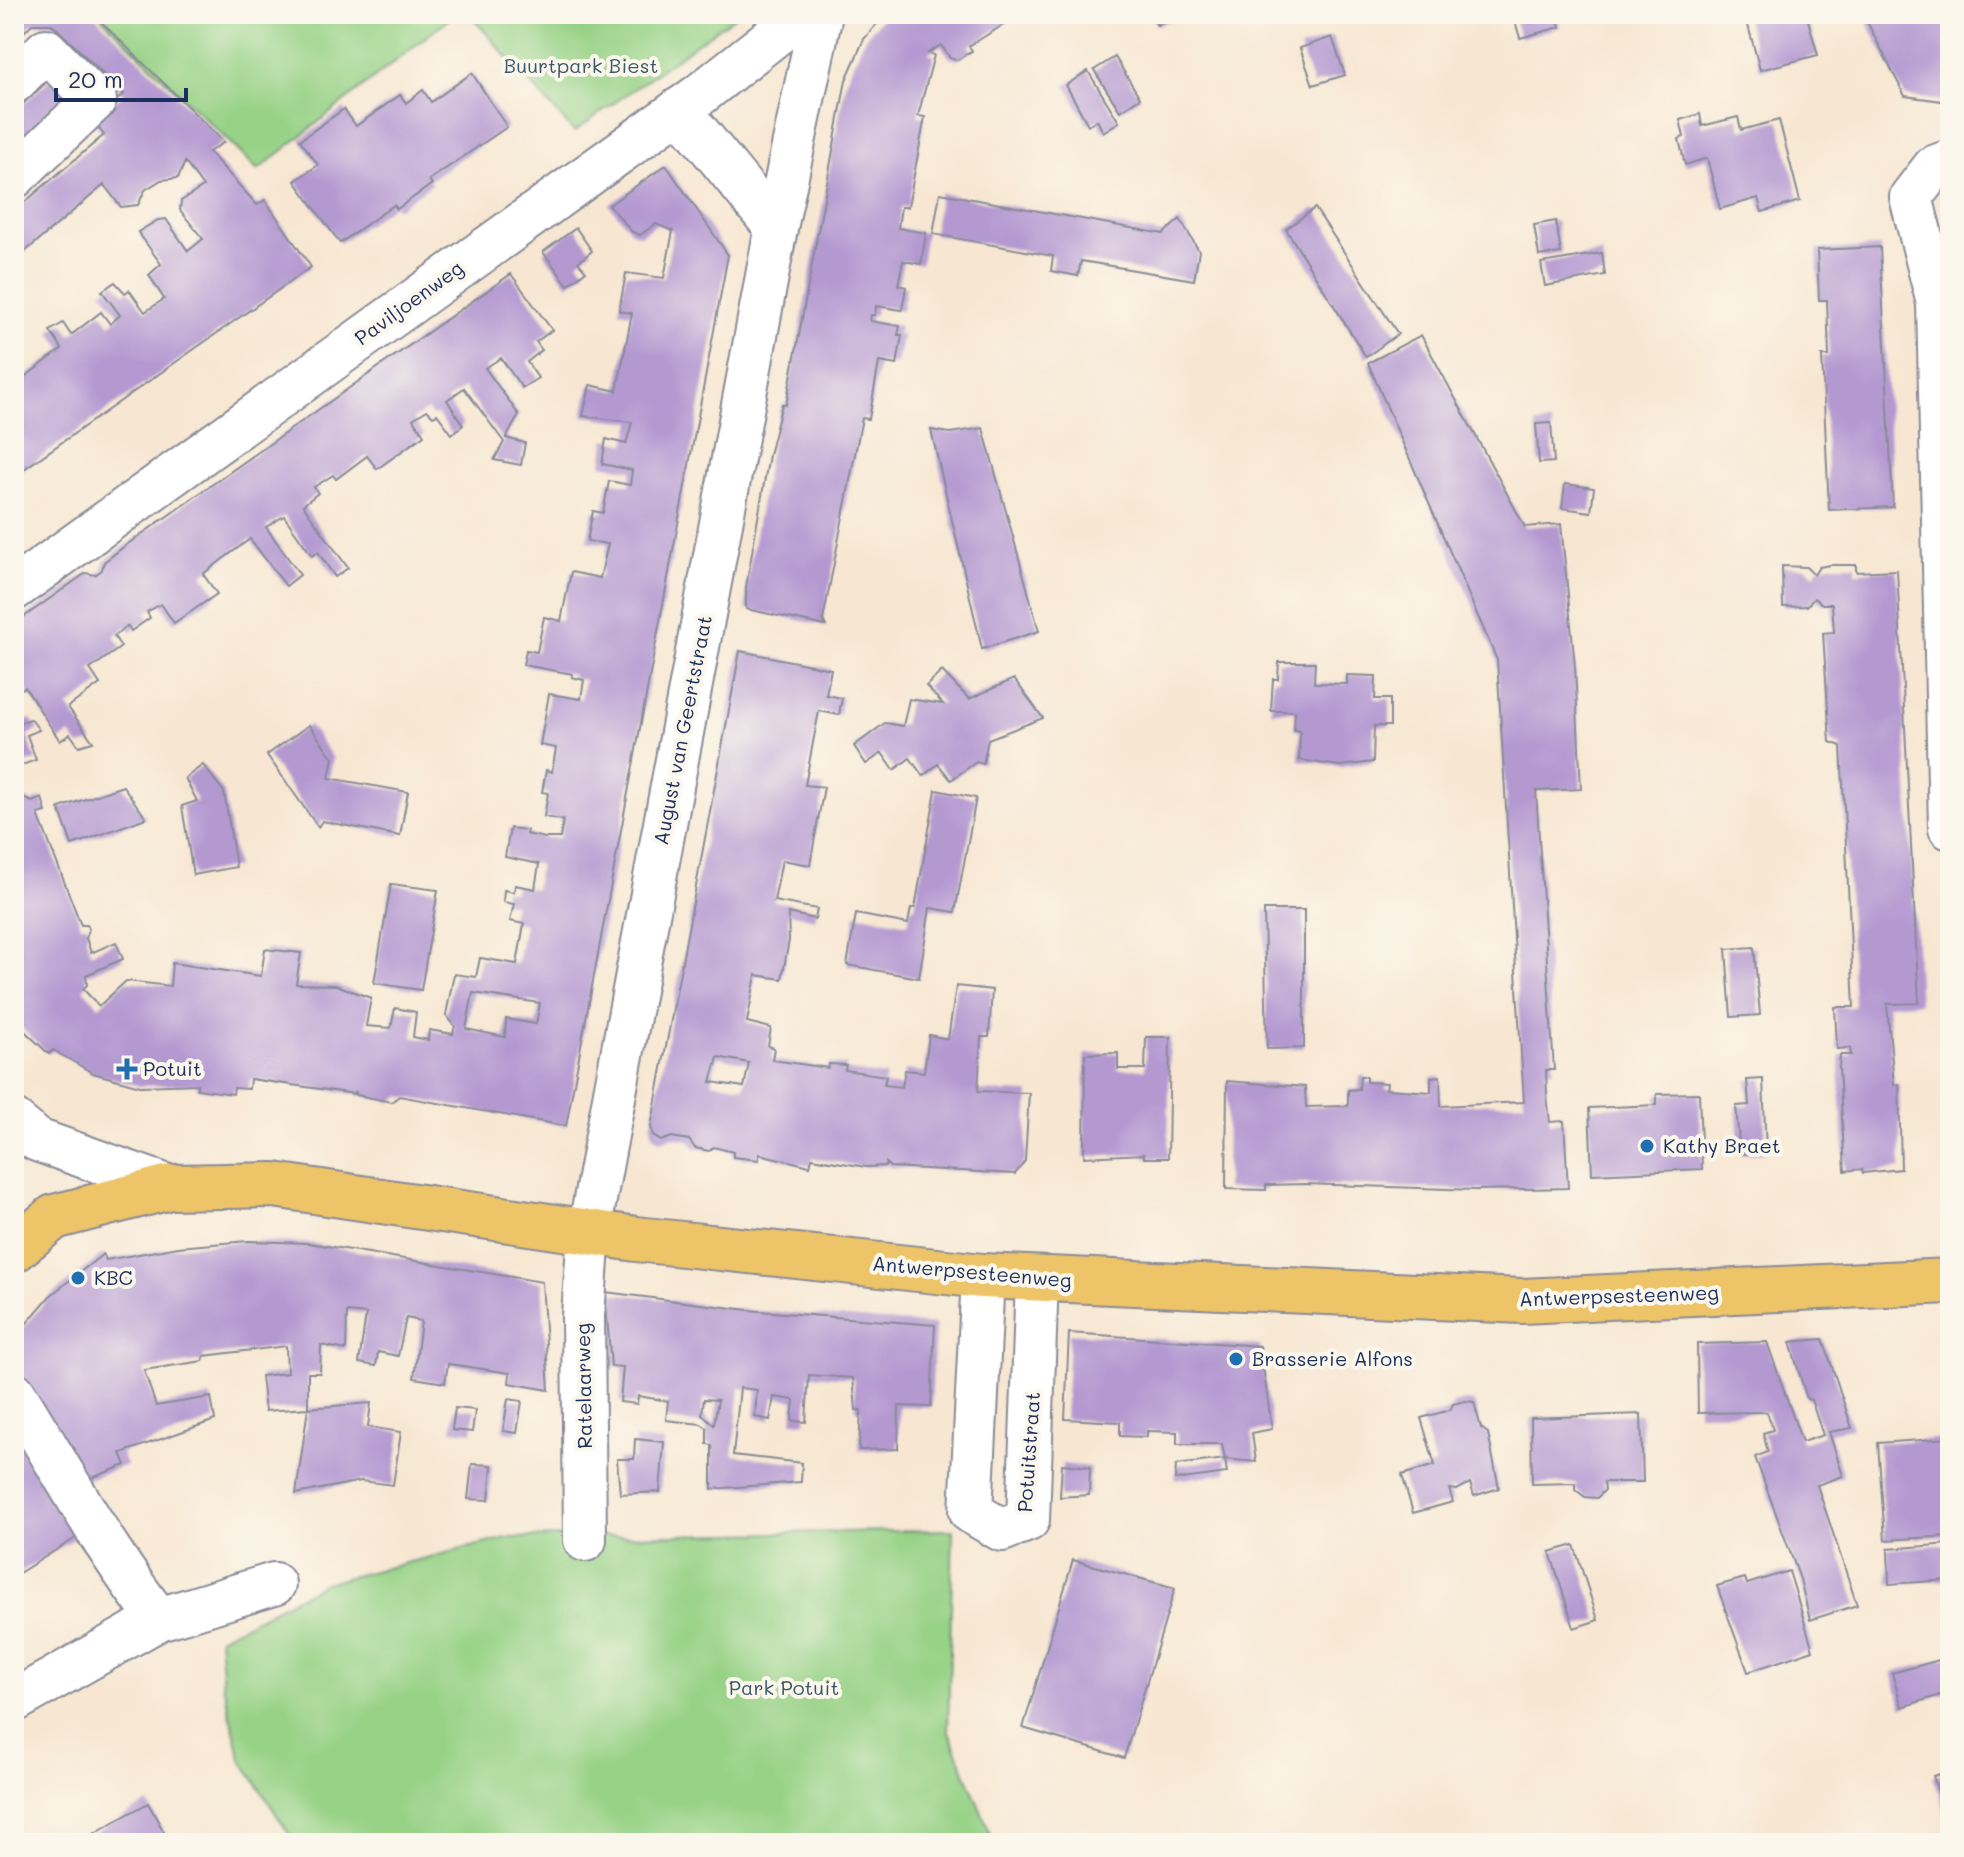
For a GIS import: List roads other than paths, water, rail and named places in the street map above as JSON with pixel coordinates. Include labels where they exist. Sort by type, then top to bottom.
[{"type":"main road","name":"Antwerpsesteenweg","points":[[14,1250],[54,1217],[170,1187],[274,1185],[589,1232],[983,1276],[1522,1301],[1950,1281]]},
{"type":"street","name":"Paviljoenweg","points":[[14,589],[679,109],[802,14]]},
{"type":"street","name":"August van Geertstraat","points":[[589,1232],[776,228],[821,14]]},
{"type":"street","points":[[14,82],[46,50],[95,100],[14,177]]},
{"type":"street","points":[[679,109],[776,228]]},
{"type":"street","points":[[1950,161],[1934,167],[1911,197],[1944,296],[1950,828]]},
{"type":"street","points":[[14,1121],[37,1140],[170,1187]]},
{"type":"street","name":"Ratelaarweg","points":[[585,1540],[583,1316],[589,1232]]},
{"type":"street","name":"Potuitstraat","points":[[983,1276],[971,1512],[1002,1530],[1028,1520],[1037,1279]]},
{"type":"street","points":[[14,1393],[82,1501],[121,1572],[159,1619]]},
{"type":"street","points":[[14,1701],[159,1619],[274,1584]]},
{"type":"place","name":"Potuit","points":[[127,1069]]},
{"type":"place","name":"Kathy Braet","points":[[1647,1146]]},
{"type":"place","name":"KBC","points":[[78,1278]]},
{"type":"place","name":"Brasserie Alfons","points":[[1236,1359]]},
{"type":"park label","name":"Buurtpark Biest","points":[[581,66]]},
{"type":"park label","name":"Park Potuit","points":[[784,1688]]}]
